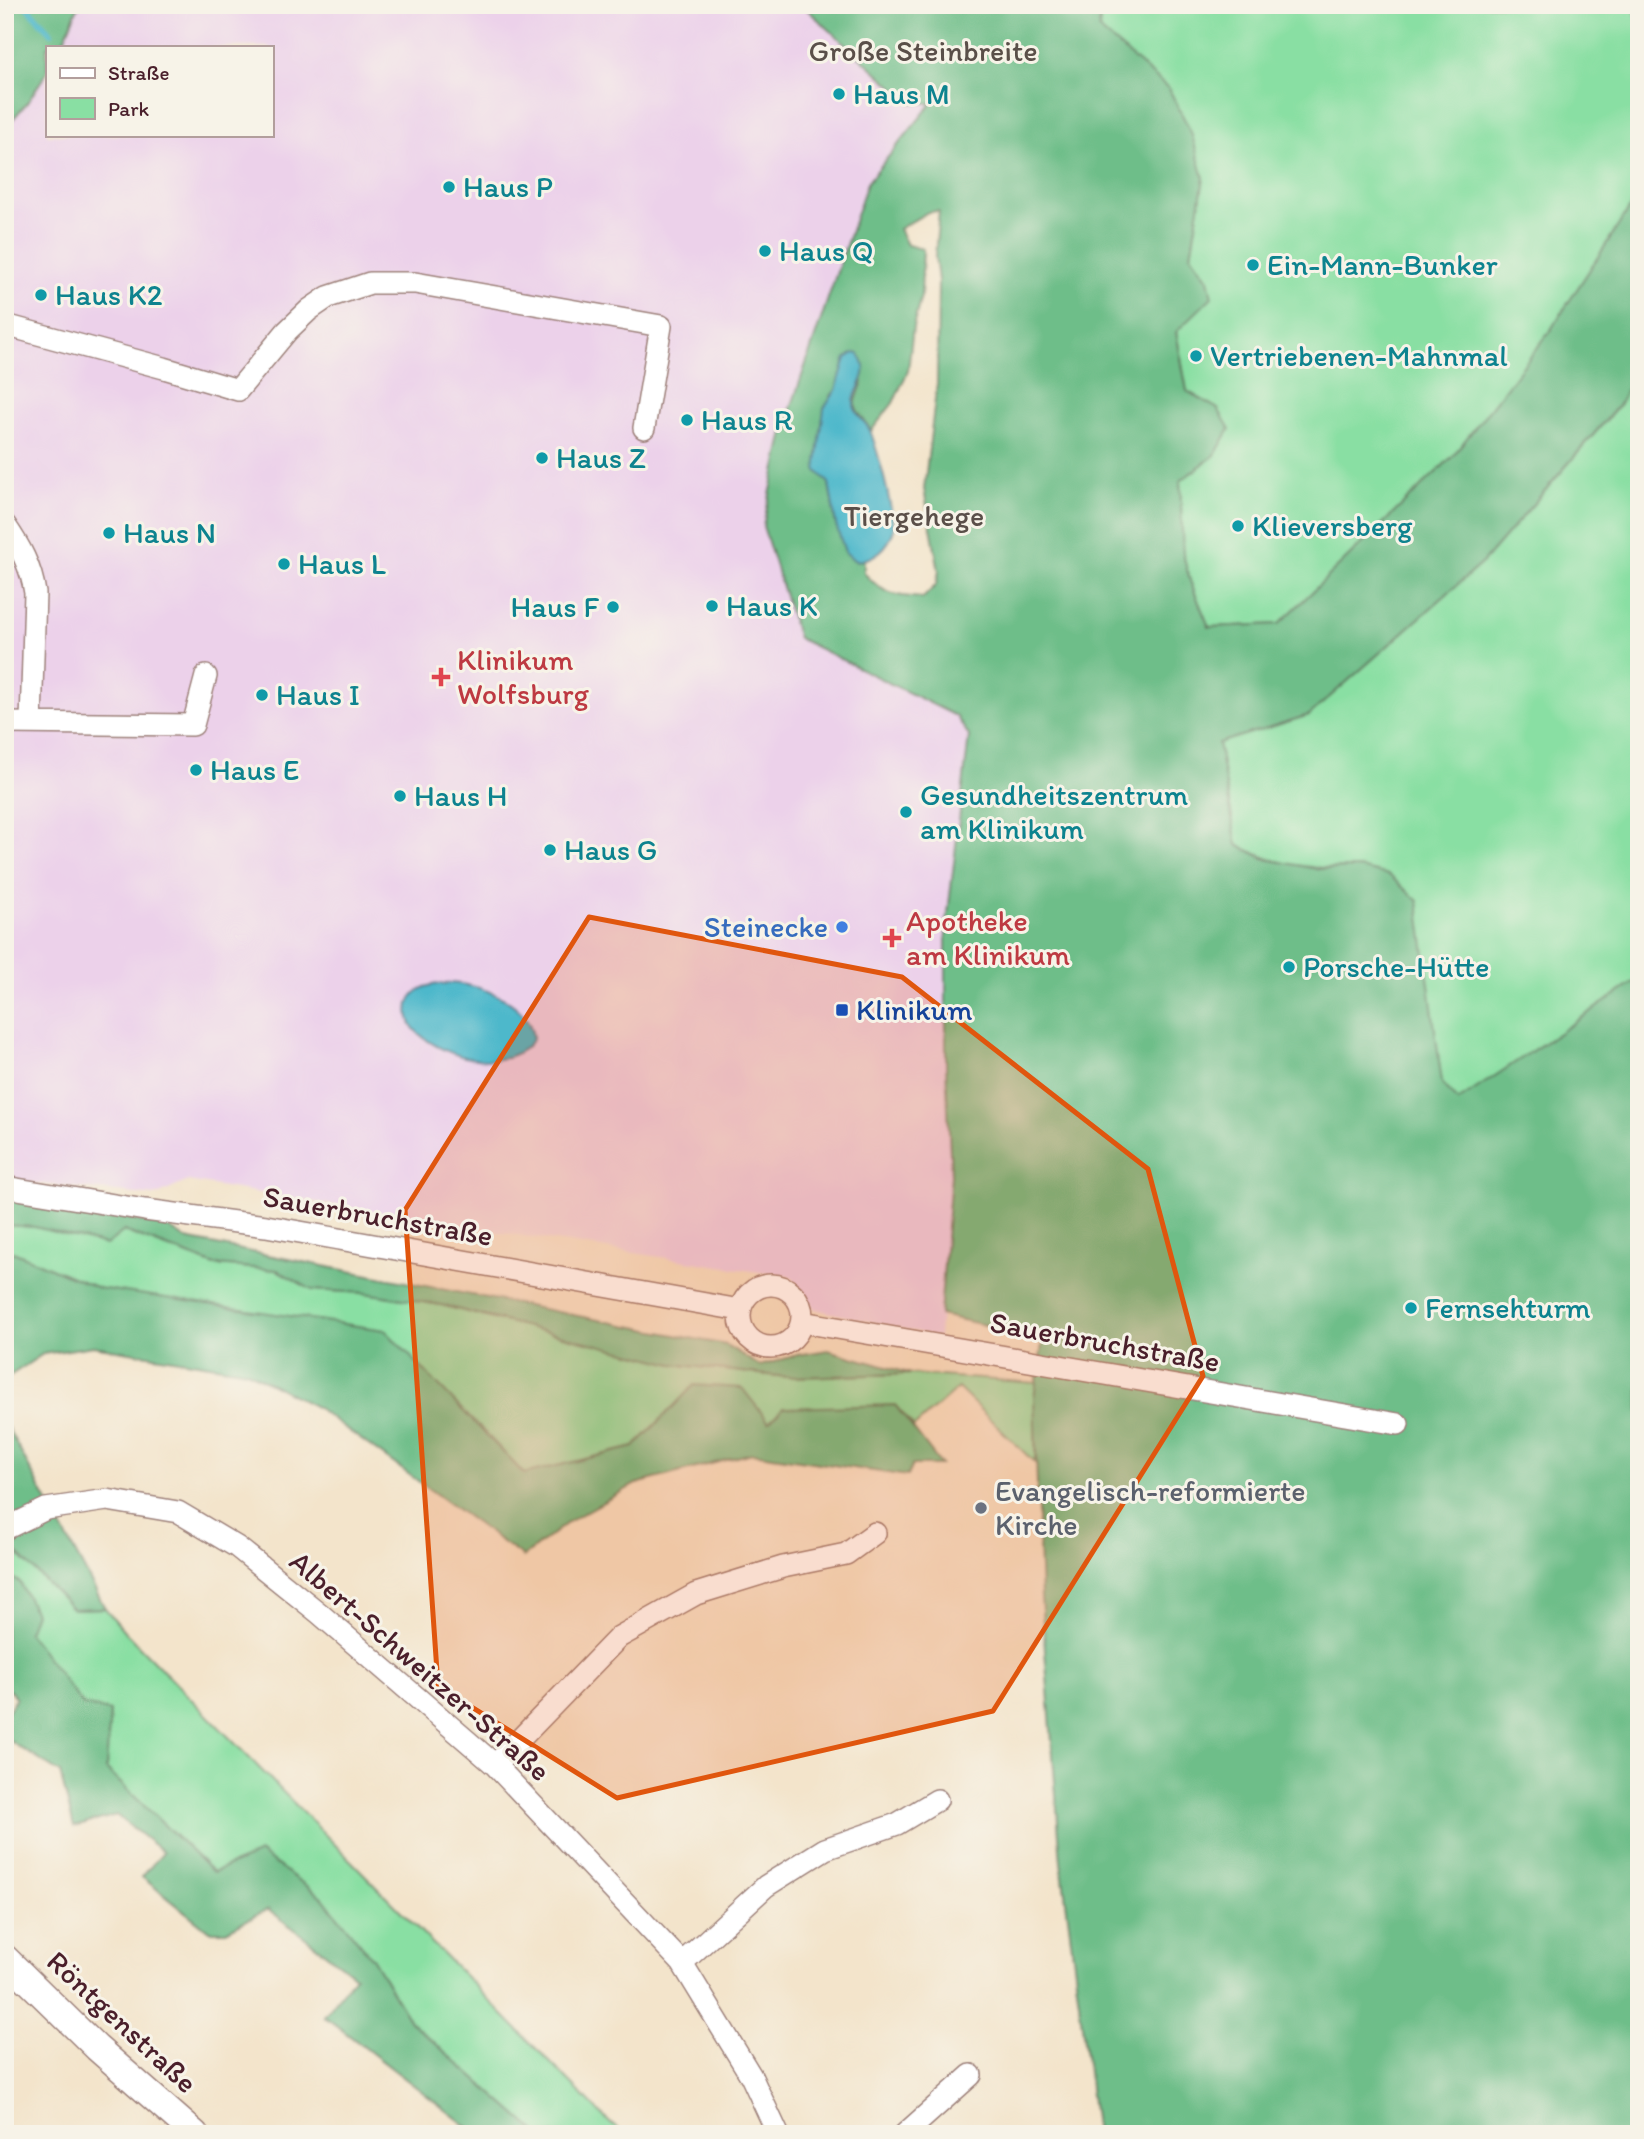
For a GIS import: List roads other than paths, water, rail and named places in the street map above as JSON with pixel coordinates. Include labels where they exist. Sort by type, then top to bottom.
[{"type":"street","points":[[5,326],[238,390],[287,331],[309,310],[328,297],[370,283],[415,283],[661,326],[644,428]]},
{"type":"street","points":[[5,525],[25,556],[35,593],[31,722]]},
{"type":"street","points":[[5,723],[193,725],[206,676]]},
{"type":"street","name":"Sauerbruchstraße","points":[[5,1187],[266,1226],[740,1310]]},
{"type":"street","points":[[765,1286],[777,1286],[788,1290],[797,1299],[802,1310],[802,1322],[797,1334],[789,1342],[777,1347],[765,1347],[745,1334],[740,1322],[740,1310],[745,1299],[754,1291],[765,1286]]},
{"type":"street","name":"Sauerbruchstraße","points":[[802,1322],[1398,1424]]},
{"type":"street","name":"Albert-Schweitzer-Straße","points":[[5,1529],[46,1509],[107,1500],[178,1512],[237,1547],[319,1613],[495,1765],[681,1963],[751,2076],[778,2134]]},
{"type":"street","points":[[495,1765],[619,1637],[696,1594],[783,1567],[846,1554],[875,1533]]},
{"type":"street","points":[[681,1963],[766,1886],[825,1849],[897,1824],[937,1800]]},
{"type":"street","name":"Röntgenstraße","points":[[5,1958],[97,2048],[195,2134]]},
{"type":"street","points":[[905,2134],[971,2075]]},
{"type":"water","points":[[854,353],[859,354],[863,362],[864,376],[854,405],[874,443],[888,493],[894,529],[880,552],[855,561],[845,552],[836,525],[829,483],[816,470],[824,408],[836,390],[846,358]]},
{"type":"water","points":[[450,983],[490,992],[514,1006],[530,1026],[533,1039],[522,1050],[493,1060],[460,1056],[429,1042],[413,1028],[408,1011],[411,999],[426,987]]},
{"type":"waterway","points":[[25,5],[51,33]]},
{"type":"place","name":"Haus M","points":[[839,94]]},
{"type":"place","name":"Haus P","points":[[449,187]]},
{"type":"place","name":"Haus Q","points":[[765,251]]},
{"type":"place","name":"Ein-Mann-Bunker","points":[[1253,265]]},
{"type":"place","name":"Haus K2","points":[[41,295]]},
{"type":"place","name":"Vertriebenen-Mahnmal","points":[[1196,356]]},
{"type":"place","name":"Haus R","points":[[687,420]]},
{"type":"place","name":"Haus Z","points":[[542,458]]},
{"type":"place","name":"Klieversberg","points":[[1238,526]]},
{"type":"place","name":"Haus N","points":[[109,533]]},
{"type":"place","name":"Haus L","points":[[284,564]]},
{"type":"place","name":"Haus K","points":[[712,606]]},
{"type":"place","name":"Haus F","points":[[613,607]]},
{"type":"place","name":"Klinikum Wolfsburg","points":[[441,677]]},
{"type":"place","name":"Haus I","points":[[262,695]]},
{"type":"place","name":"Haus E","points":[[196,770]]},
{"type":"place","name":"Haus H","points":[[400,796]]},
{"type":"place","name":"Gesundheitszentrum am Klinikum","points":[[906,812]]},
{"type":"place","name":"Haus G","points":[[550,850]]},
{"type":"place","name":"Steinecke","points":[[842,927]]},
{"type":"place","name":"Apotheke am Klinikum","points":[[892,938]]},
{"type":"place","name":"Porsche-Hütte","points":[[1289,967]]},
{"type":"place","name":"Klinikum","points":[[842,1010]]},
{"type":"place","name":"Fernsehturm","points":[[1411,1308]]},
{"type":"place","name":"Evangelisch-reformierte Kirche","points":[[981,1508]]},
{"type":"park label","name":"Große Steinbreite","points":[[923,51]]},
{"type":"park label","name":"Tiergehege","points":[[914,516]]}]
